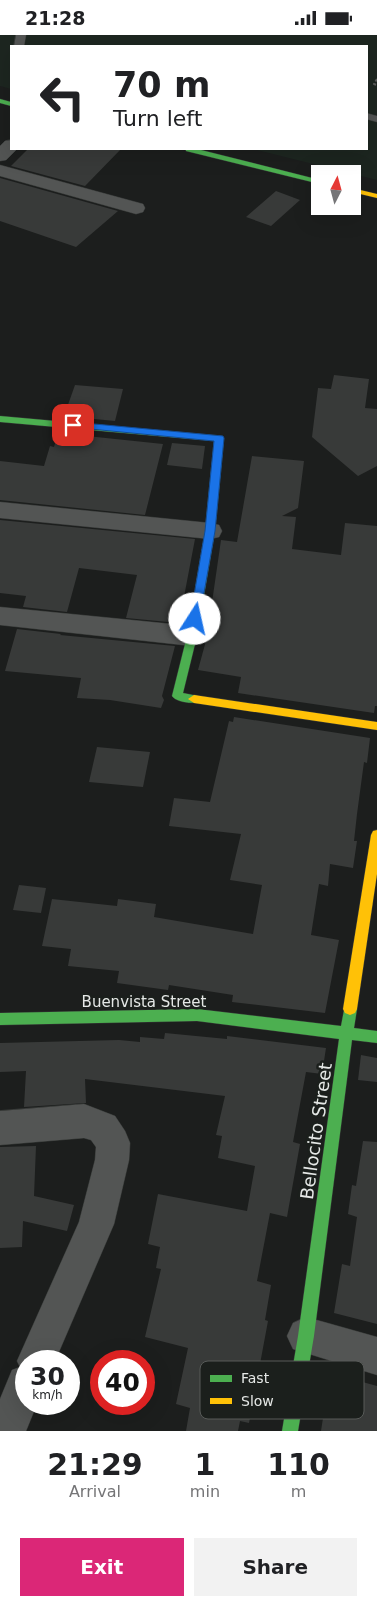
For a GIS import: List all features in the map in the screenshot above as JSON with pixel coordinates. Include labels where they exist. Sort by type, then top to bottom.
[{"type":"street","points":[[0,156],[10,146]]},
{"type":"street","points":[[193,150],[311,180]]},
{"type":"street","points":[[0,170],[136,208]]},
{"type":"street","points":[[361,192],[377,196]]},
{"type":"street","points":[[0,419],[219,438],[210,531],[192,636],[177,696],[377,726]]},
{"type":"street","points":[[0,510],[210,531]]},
{"type":"street","points":[[0,616],[192,636]]},
{"type":"street","name":"Bellocito Street","points":[[302,1361],[346,1032],[377,835]]},
{"type":"street","name":"Buenvista Street","points":[[0,1019],[197,1015],[377,1037]]},
{"type":"street","points":[[0,1129],[84,1121],[103,1128],[112,1143],[112,1159],[96,1224],[41,1350]]},
{"type":"street","points":[[306,1336],[377,1356]]},
{"type":"street","points":[[6,1431],[15,1410]]},
{"type":"path","points":[[377,79],[374,84],[377,85]]},
{"type":"shaded area","points":[[0,35],[377,35],[377,180],[361,176],[361,165],[317,165],[257,150],[368,150],[368,45],[10,45],[10,89],[0,86]]},
{"type":"building","points":[[27,150],[120,150],[85,186],[11,166]]},
{"type":"building","points":[[0,178],[118,211],[76,247],[0,221]]},
{"type":"building","points":[[276,191],[300,200],[271,226],[246,217]]},
{"type":"building","points":[[334,375],[369,379],[365,408],[377,409],[377,466],[358,476],[312,437],[318,388],[331,389]]},
{"type":"building","points":[[75,385],[123,389],[115,421],[64,416]]},
{"type":"building","points":[[58,433],[163,444],[145,515],[0,500],[0,461],[44,466],[50,446],[54,447]]},
{"type":"building","points":[[172,443],[205,446],[202,469],[167,465]]},
{"type":"building","points":[[252,456],[304,461],[298,508],[282,516],[296,517],[292,549],[341,555],[345,523],[377,526],[377,706],[375,706],[374,713],[238,693],[241,677],[198,670],[207,637],[221,540],[237,542]]},
{"type":"building","points":[[0,520],[195,539],[179,623],[126,618],[137,575],[79,568],[67,612],[23,607],[26,596],[0,593]]},
{"type":"building","points":[[17,629],[175,646],[162,696],[164,700],[161,708],[110,700],[77,698],[81,678],[5,671]]},
{"type":"building","points":[[234,717],[370,738],[367,763],[364,762],[357,814],[354,841],[357,841],[353,868],[330,864],[328,886],[319,884],[311,935],[339,940],[325,1013],[232,1002],[233,995],[169,985],[168,990],[117,983],[119,971],[68,966],[71,949],[42,946],[52,899],[117,906],[118,899],[156,904],[154,917],[253,934],[262,885],[230,880],[241,834],[169,826],[174,798],[210,802],[229,721],[233,722]]},
{"type":"building","points":[[97,747],[150,752],[143,787],[89,782]]},
{"type":"building","points":[[19,885],[46,888],[41,913],[13,910]]},
{"type":"building","points":[[165,1033],[227,1039],[227,1036],[326,1048],[322,1074],[306,1072],[293,1142],[300,1144],[287,1217],[270,1213],[257,1281],[271,1285],[265,1320],[268,1321],[261,1361],[200,1361],[200,1419],[250,1419],[249,1423],[240,1421],[238,1431],[186,1431],[190,1408],[176,1404],[188,1348],[145,1337],[161,1269],[156,1268],[160,1247],[148,1244],[158,1194],[247,1211],[255,1166],[218,1158],[222,1136],[216,1135],[225,1096],[85,1079],[86,1103],[24,1107],[26,1071],[0,1072],[0,1043],[119,1040],[140,1042],[140,1037],[164,1039]]},
{"type":"building","points":[[361,1055],[377,1058],[377,1082],[358,1080]]},
{"type":"building","points":[[363,1141],[377,1142],[377,1324],[334,1313],[342,1264],[350,1266],[357,1217],[348,1214],[352,1185],[356,1186]]},
{"type":"building","points":[[36,1146],[34,1196],[74,1205],[67,1231],[23,1221],[22,1247],[0,1248],[0,1147]]},
{"type":"building","points":[[364,1382],[377,1386],[377,1431],[321,1431],[323,1419],[364,1419]]},
{"type":"traffic: fast","points":[[0,101],[10,104]]},
{"type":"traffic: fast","points":[[193,150],[311,180]]},
{"type":"traffic: fast","points":[[0,419],[219,438],[210,531],[192,636],[177,696],[194,699]]},
{"type":"traffic: fast","points":[[302,1361],[350,1009]]},
{"type":"traffic: fast","points":[[0,1019],[197,1015],[377,1037]]},
{"type":"traffic: fast","points":[[290,1431],[292,1419]]},
{"type":"traffic: slow","points":[[361,192],[377,196]]},
{"type":"traffic: slow","points":[[194,699],[377,726]]},
{"type":"traffic: slow","points":[[350,1009],[377,835]]},
{"type":"route","points":[[73,425],[219,438],[210,531],[195,619]]}]
